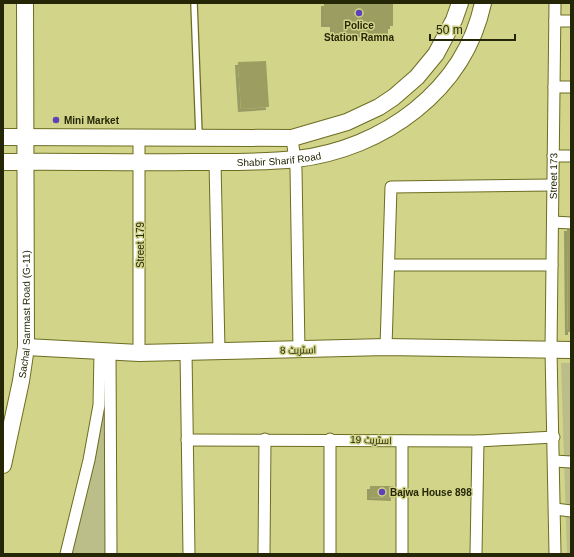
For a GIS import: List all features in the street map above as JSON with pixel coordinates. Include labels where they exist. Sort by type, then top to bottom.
[{"type":"street","points":[[26,3],[27,136]]},
{"type":"street","name":"Shabir Sharif Road","points":[[3,137],[292,138],[364,115],[394,97],[417,77],[436,54],[454,20],[460,3]]},
{"type":"street","name":"Shabir Sharif Road","points":[[3,162],[215,162],[295,159],[333,152],[358,144],[384,132],[415,111],[431,97],[455,67],[474,30],[483,3]]},
{"type":"street","name":"Street 173","points":[[555,3],[551,350],[554,437],[555,554]]},
{"type":"street","points":[[555,20],[571,21]]},
{"type":"street","points":[[554,87],[571,87]]},
{"type":"street","name":"Sachal Sarmast Road (G-11)","points":[[3,465],[21,381],[26,347],[27,136]]},
{"type":"street","name":"Street 179","points":[[139,137],[141,162],[139,353]]},
{"type":"street","points":[[292,138],[295,159],[299,350]]},
{"type":"street","points":[[553,156],[571,156]]},
{"type":"street","points":[[215,162],[219,350]]},
{"type":"street","points":[[386,347],[392,187],[553,185]]},
{"type":"street","points":[[553,222],[571,223]]},
{"type":"street","points":[[389,265],[552,265]]},
{"type":"street","name":"اسٹریٹ 8","points":[[26,347],[139,353],[386,347],[571,350]]},
{"type":"street","points":[[66,554],[89,460],[99,405],[105,352]]},
{"type":"street","points":[[105,352],[111,554]]},
{"type":"street","points":[[186,352],[189,554]]},
{"type":"street","name":"اسٹریٹ 19","points":[[187,440],[330,439],[478,441],[554,437]]},
{"type":"street","points":[[264,554],[265,439]]},
{"type":"street","points":[[330,439],[330,554]]},
{"type":"street","points":[[402,441],[402,554]]},
{"type":"street","points":[[476,554],[478,441]]},
{"type":"street","points":[[554,461],[571,462]]},
{"type":"street","points":[[555,509],[571,511]]},
{"type":"lane","points":[[194,3],[200,138]]},
{"type":"green space","points":[[108,354],[109,554],[68,554]]},
{"type":"green space","points":[[561,363],[571,363],[571,554],[567,554]]},
{"type":"building","name":"Police Station Ramna","points":[[324,3],[393,3],[393,26],[388,26],[388,34],[333,35],[333,24],[324,24]]},
{"type":"building","points":[[266,61],[269,107],[241,109],[238,62]]},
{"type":"building","points":[[567,228],[571,228],[571,332],[568,332]]},
{"type":"building","name":"Bajwa House 898","points":[[370,486],[393,486],[394,498],[370,497]]},
{"type":"place","name":"Police Station Ramna","points":[[359,13]]},
{"type":"place","name":"Mini Market","points":[[56,120]]},
{"type":"place","name":"Bajwa House 898","points":[[382,492]]}]
